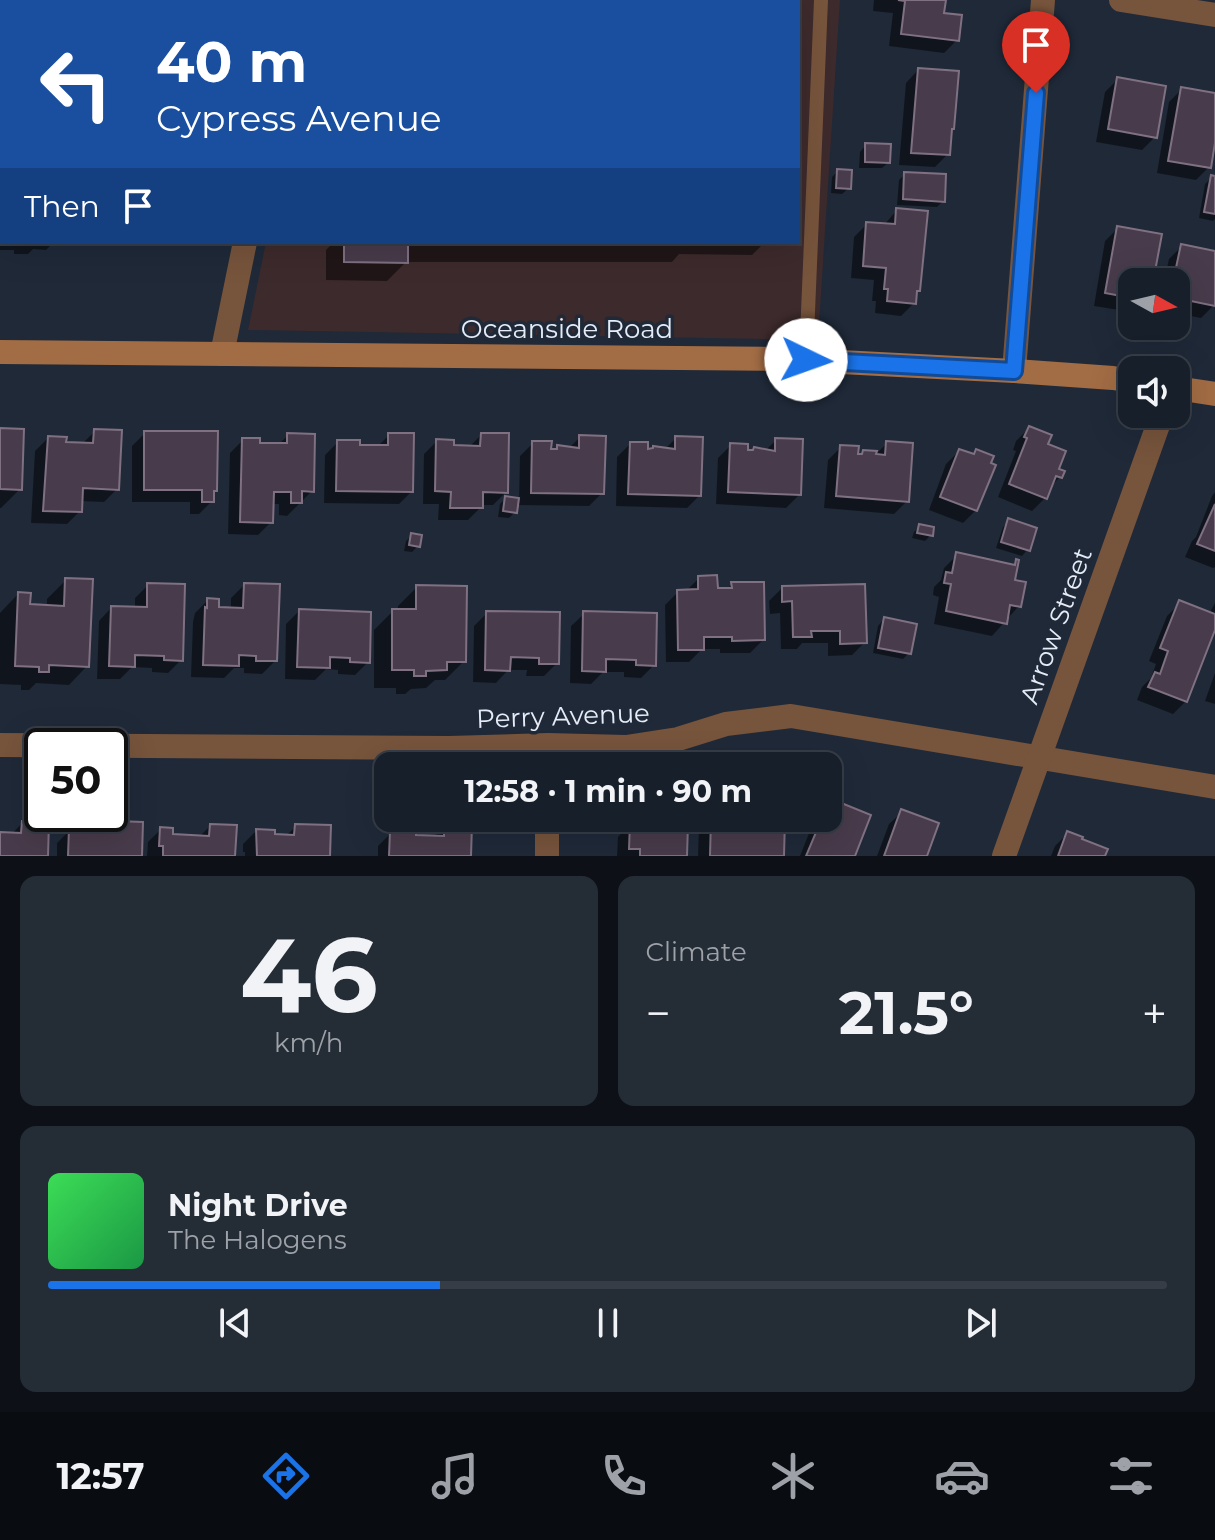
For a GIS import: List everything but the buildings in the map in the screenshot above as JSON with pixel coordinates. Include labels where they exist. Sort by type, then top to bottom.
[{"type":"main road","name":"Oceanside Road","points":[[0,352],[806,360],[1118,379]]},
{"type":"main road","points":[[1190,390],[1215,394]]},
{"type":"street","points":[[1014,371],[1043,0]]},
{"type":"street","points":[[1121,0],[1215,15]]},
{"type":"street","points":[[222,354],[245,244]]},
{"type":"street","name":"Arrow Street","points":[[1004,856],[1157,428]]},
{"type":"street","name":"Perry Avenue","points":[[583,752],[678,739],[726,724],[791,716],[1215,787]]},
{"type":"street","name":"Perry Avenue","points":[[0,745],[449,748],[498,752]]},
{"type":"street","points":[[547,832],[547,856]]},
{"type":"lane","points":[[806,360],[821,0]]},
{"type":"shaded area","points":[[800,0],[840,0],[818,340],[248,330],[266,244],[800,244]]},
{"type":"route","points":[[806,360],[1014,371],[1036,93]]}]
